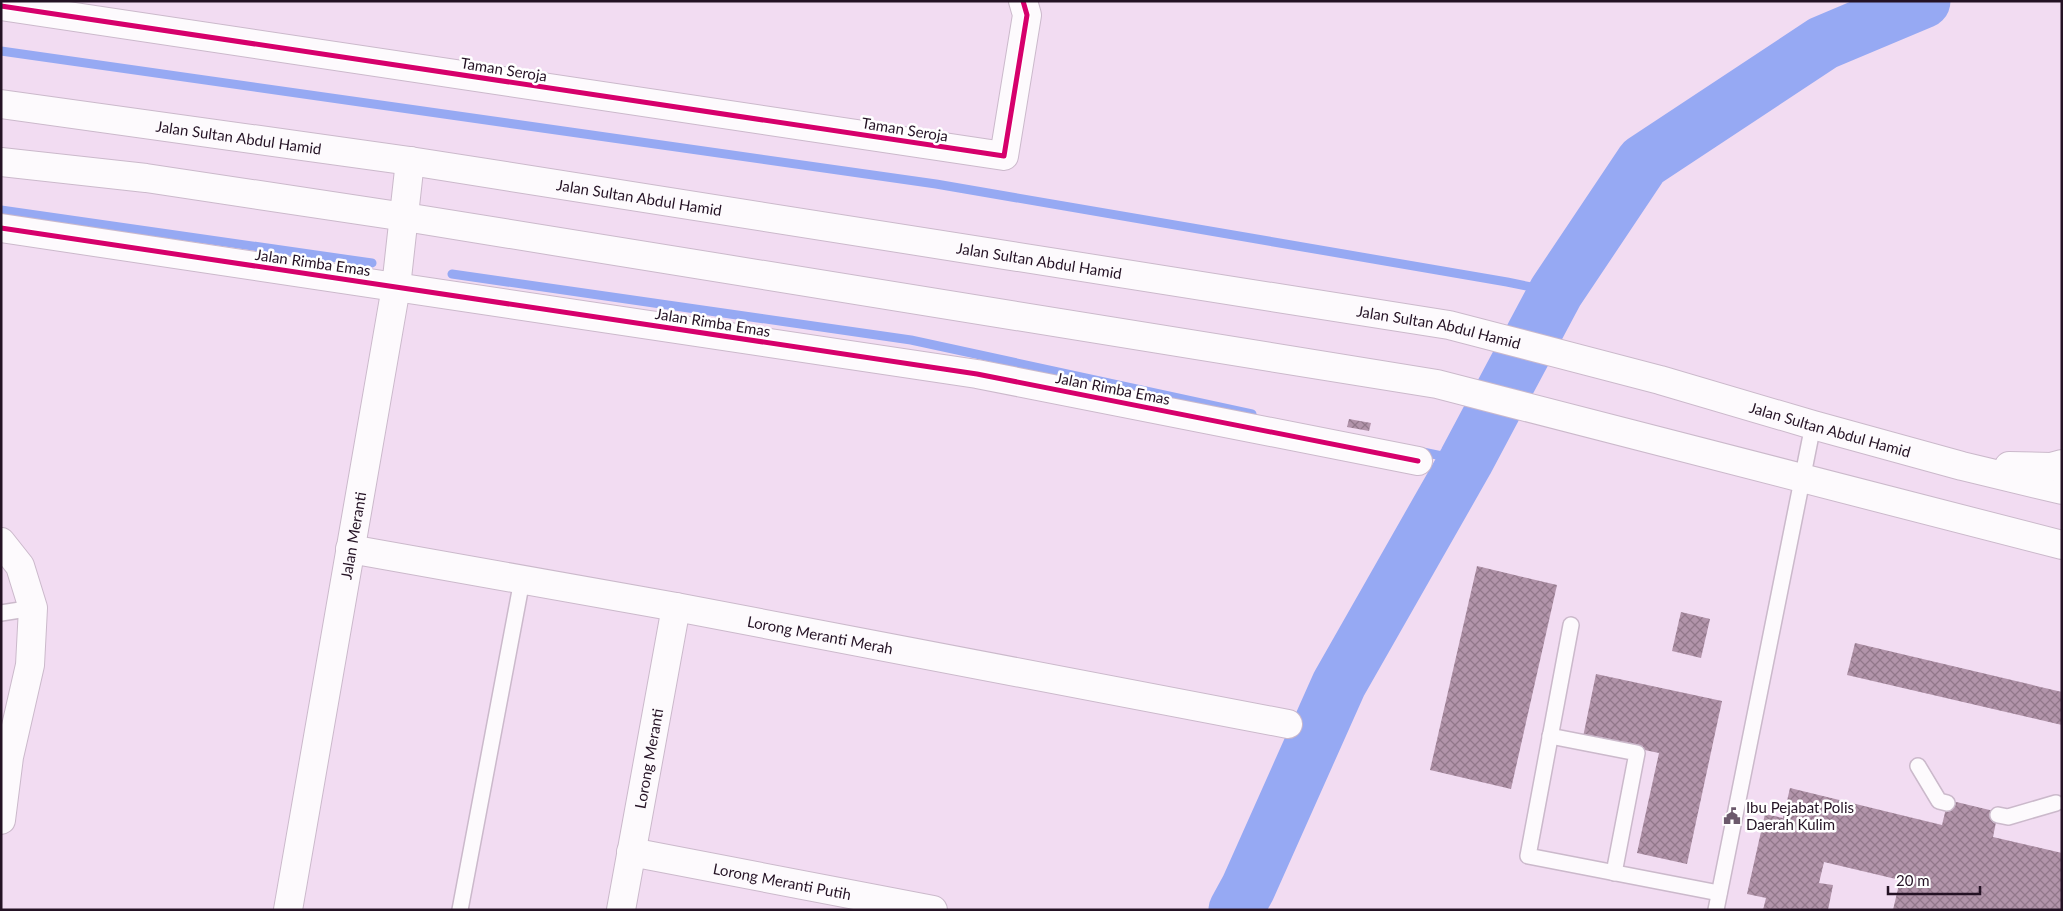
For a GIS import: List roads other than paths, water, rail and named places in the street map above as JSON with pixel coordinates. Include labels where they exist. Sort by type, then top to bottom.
[{"type":"street","name":"Taman Seroja","points":[[1,6],[1004,156],[1027,15],[1023,1]]},
{"type":"street","name":"Jalan Sultan Abdul Hamid","points":[[1,104],[410,161],[1449,325],[1660,380],[1962,466],[2062,490]]},
{"type":"street","name":"Jalan Meranti","points":[[288,910],[396,286],[410,161]]},
{"type":"street","points":[[1,162],[146,178],[405,217],[1438,384],[1802,479],[2058,543]]},
{"type":"street","name":"Jalan Rimba Emas","points":[[1,228],[977,374],[1418,461]]},
{"type":"street","points":[[1962,466],[2050,467],[2062,464]]},
{"type":"street","points":[[1,542],[20,566],[33,608],[30,665],[5,757],[1,820]]},
{"type":"street","name":"Lorong Meranti Merah","points":[[350,549],[676,607],[1288,724]]},
{"type":"street","name":"Lorong Meranti","points":[[621,910],[676,607]]},
{"type":"street","name":"Lorong Meranti Putih","points":[[631,852],[876,904],[933,910]]},
{"type":"lane","points":[[1716,910],[1813,425]]},
{"type":"lane","points":[[460,910],[522,580]]},
{"type":"lane","points":[[1,613],[33,608]]},
{"type":"lane","points":[[1572,625],[1528,856],[1719,893]]},
{"type":"lane","points":[[1550,736],[1637,753],[1614,873]]},
{"type":"lane","points":[[1918,766],[1939,801],[1947,803]]},
{"type":"lane","points":[[1998,815],[2008,817],[2056,803]]},
{"type":"waterway","points":[[1236,910],[1248,888],[1339,684],[1466,461],[1556,292],[1643,162],[1823,43],[1923,1]]},
{"type":"waterway","points":[[1,51],[936,184],[1556,292]]},
{"type":"waterway","points":[[1,210],[372,263]]},
{"type":"waterway","points":[[452,274],[911,340],[1252,414]]},
{"type":"waterway","points":[[1418,451],[1466,461]]},
{"type":"place","name":"Ibu Pejabat Polis Daerah Kulim","points":[[1732,816]]}]
